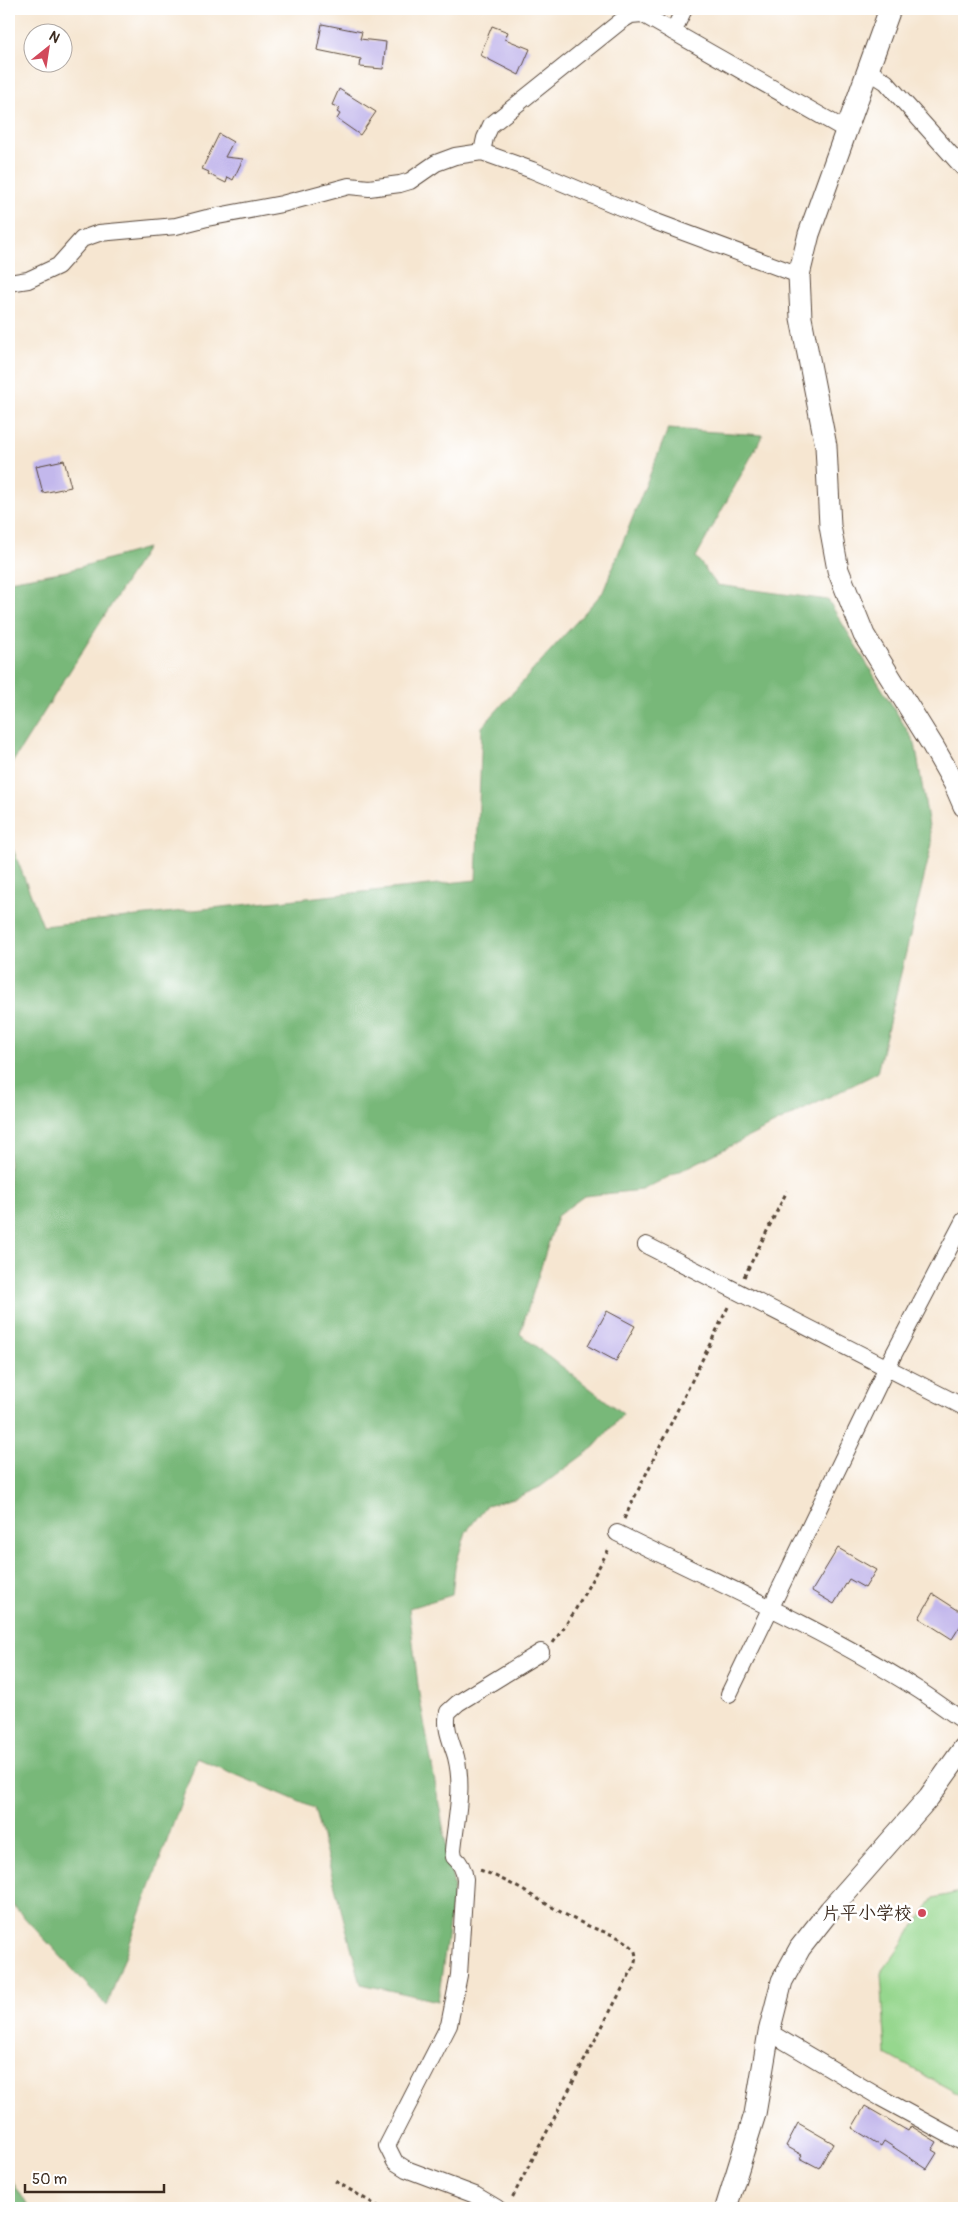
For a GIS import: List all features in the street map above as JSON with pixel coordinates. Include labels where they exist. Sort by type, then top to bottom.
[{"type":"street","points":[[673,32],[684,9]]},
{"type":"street","points":[[890,9],[809,234],[799,275],[801,318],[826,446],[830,526],[838,570],[864,635],[933,746],[954,783],[964,806]]},
{"type":"street","points":[[482,152],[484,138],[491,125],[626,18],[642,14],[846,130]]},
{"type":"street","points":[[868,70],[886,82],[964,169]]},
{"type":"street","points":[[9,283],[28,280],[58,266],[82,239],[99,233],[176,226],[207,218],[282,204],[349,186],[369,188],[400,184],[410,181],[436,163],[455,156],[482,152],[532,170],[651,220],[799,275]]},
{"type":"street","points":[[729,1694],[887,1367],[964,1220]]},
{"type":"street","points":[[646,1245],[964,1407]]},
{"type":"street","points":[[617,1533],[771,1608],[918,1690],[964,1721]]},
{"type":"street","points":[[502,2207],[406,2169],[395,2162],[387,2146],[448,2024],[453,2009],[459,1975],[465,1879],[462,1867],[454,1857],[453,1850],[460,1806],[460,1777],[447,1726],[448,1712],[541,1652]]},
{"type":"street","points":[[726,2208],[755,2114],[769,2032],[782,1981],[800,1948],[830,1910],[929,1797],[964,1748]]},
{"type":"street","points":[[769,2032],[880,2098],[964,2143]]},
{"type":"path","points":[[541,1652],[560,1636],[617,1533],[668,1426],[788,1191]]},
{"type":"path","points":[[462,1867],[476,1869],[493,1875],[564,1916],[610,1934],[633,1948],[636,1957],[634,1966],[502,2207]]},
{"type":"path","points":[[335,2181],[381,2208]]},
{"type":"green space","points":[[668,429],[763,435],[696,557],[717,585],[828,600],[915,743],[932,844],[877,1073],[642,1190],[584,1196],[557,1216],[520,1334],[623,1414],[594,1447],[540,1487],[518,1497],[487,1505],[466,1532],[455,1567],[452,1595],[409,1608],[419,1694],[454,1887],[438,2001],[361,1984],[314,1808],[197,1758],[107,2006],[9,1901],[9,839],[43,926],[476,880],[482,727],[603,592]]},
{"type":"green space","points":[[147,548],[9,768],[9,581],[66,571]]},
{"type":"green space","points":[[964,1891],[964,2097],[886,2054],[881,1973],[934,1898]]},
{"type":"green space","points":[[9,2175],[29,2208],[9,2208]]},
{"type":"building","points":[[322,24],[362,32],[360,39],[386,42],[383,69],[360,67],[361,59],[317,50]]},
{"type":"building","points":[[492,26],[508,32],[505,39],[530,49],[519,75],[480,55]]},
{"type":"building","points":[[339,89],[376,112],[360,135],[337,119],[340,114],[337,112],[340,108],[332,105]]},
{"type":"building","points":[[219,134],[233,142],[225,157],[243,159],[233,180],[228,177],[226,183],[202,169]]},
{"type":"building","points":[[64,460],[71,487],[43,493],[36,466]]},
{"type":"building","points":[[607,1311],[635,1326],[616,1361],[588,1346]]},
{"type":"building","points":[[838,1548],[876,1570],[865,1588],[849,1579],[834,1604],[812,1591]]},
{"type":"building","points":[[933,1594],[964,1614],[964,1620],[952,1639],[919,1618]]},
{"type":"building","points":[[865,2106],[908,2131],[911,2126],[937,2142],[932,2150],[937,2153],[927,2169],[884,2141],[881,2146],[852,2128]]},
{"type":"building","points":[[798,2123],[833,2143],[819,2168],[800,2158],[802,2155],[786,2146]]},
{"type":"place","name":"片平小学校","points":[[922,1913]]}]
